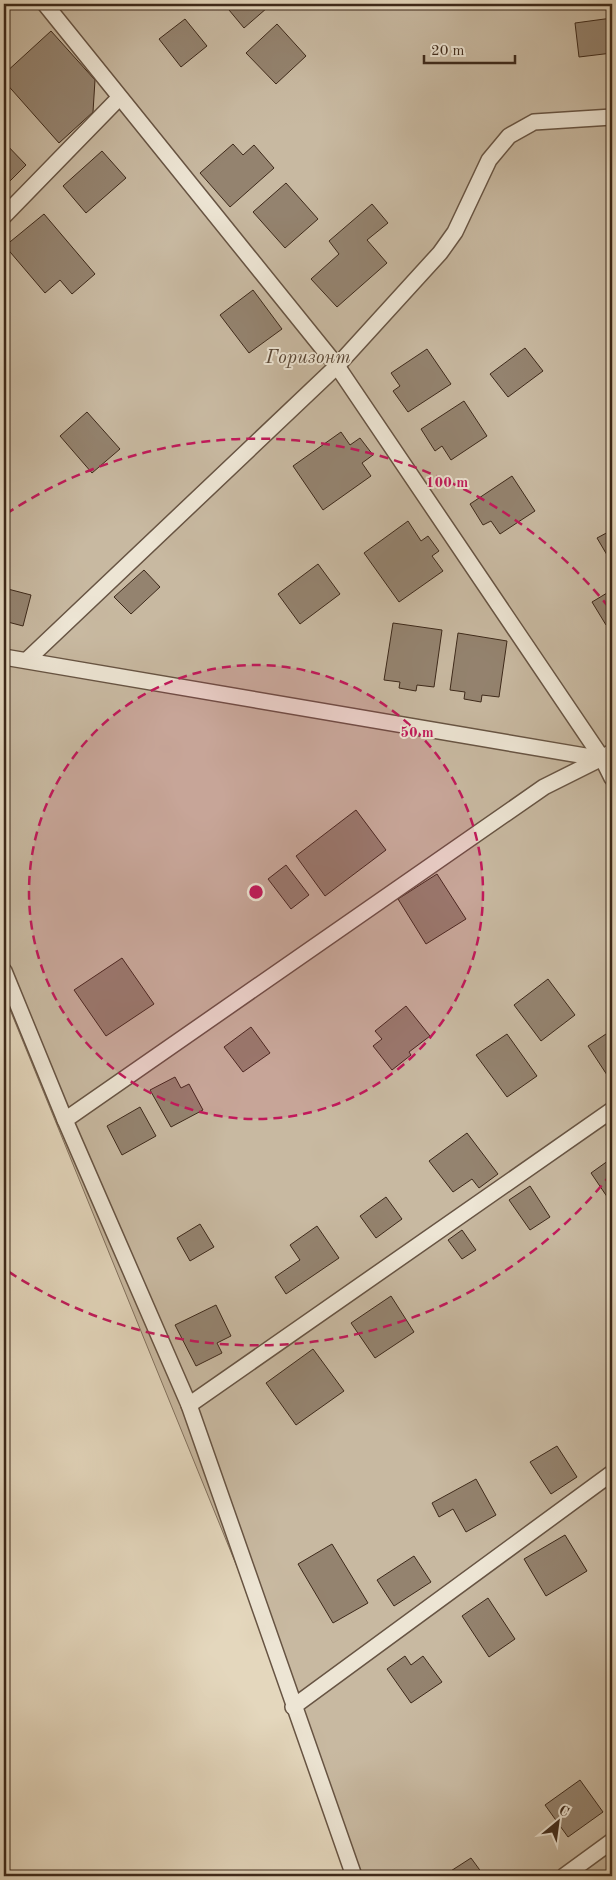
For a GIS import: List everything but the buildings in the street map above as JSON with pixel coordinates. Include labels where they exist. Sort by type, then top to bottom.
[{"type":"lane","points":[[45,4],[337,366],[609,757],[612,778]]},
{"type":"lane","points":[[4,216],[119,98]]},
{"type":"lane","points":[[27,660],[337,366],[440,253],[456,232],[489,160],[509,136],[534,122],[612,117]]},
{"type":"lane","points":[[4,656],[609,757]]},
{"type":"lane","points":[[65,1120],[544,787],[609,757]]},
{"type":"lane","points":[[4,970],[65,1120],[188,1406],[354,1876]]},
{"type":"lane","points":[[188,1406],[612,1110]]},
{"type":"lane","points":[[294,1707],[612,1473]]},
{"type":"lane","points":[[564,1876],[612,1841]]},
{"type":"green space","name":"Горизонт","points":[[4,4],[612,4],[612,1876],[363,1876],[4,995]]}]
